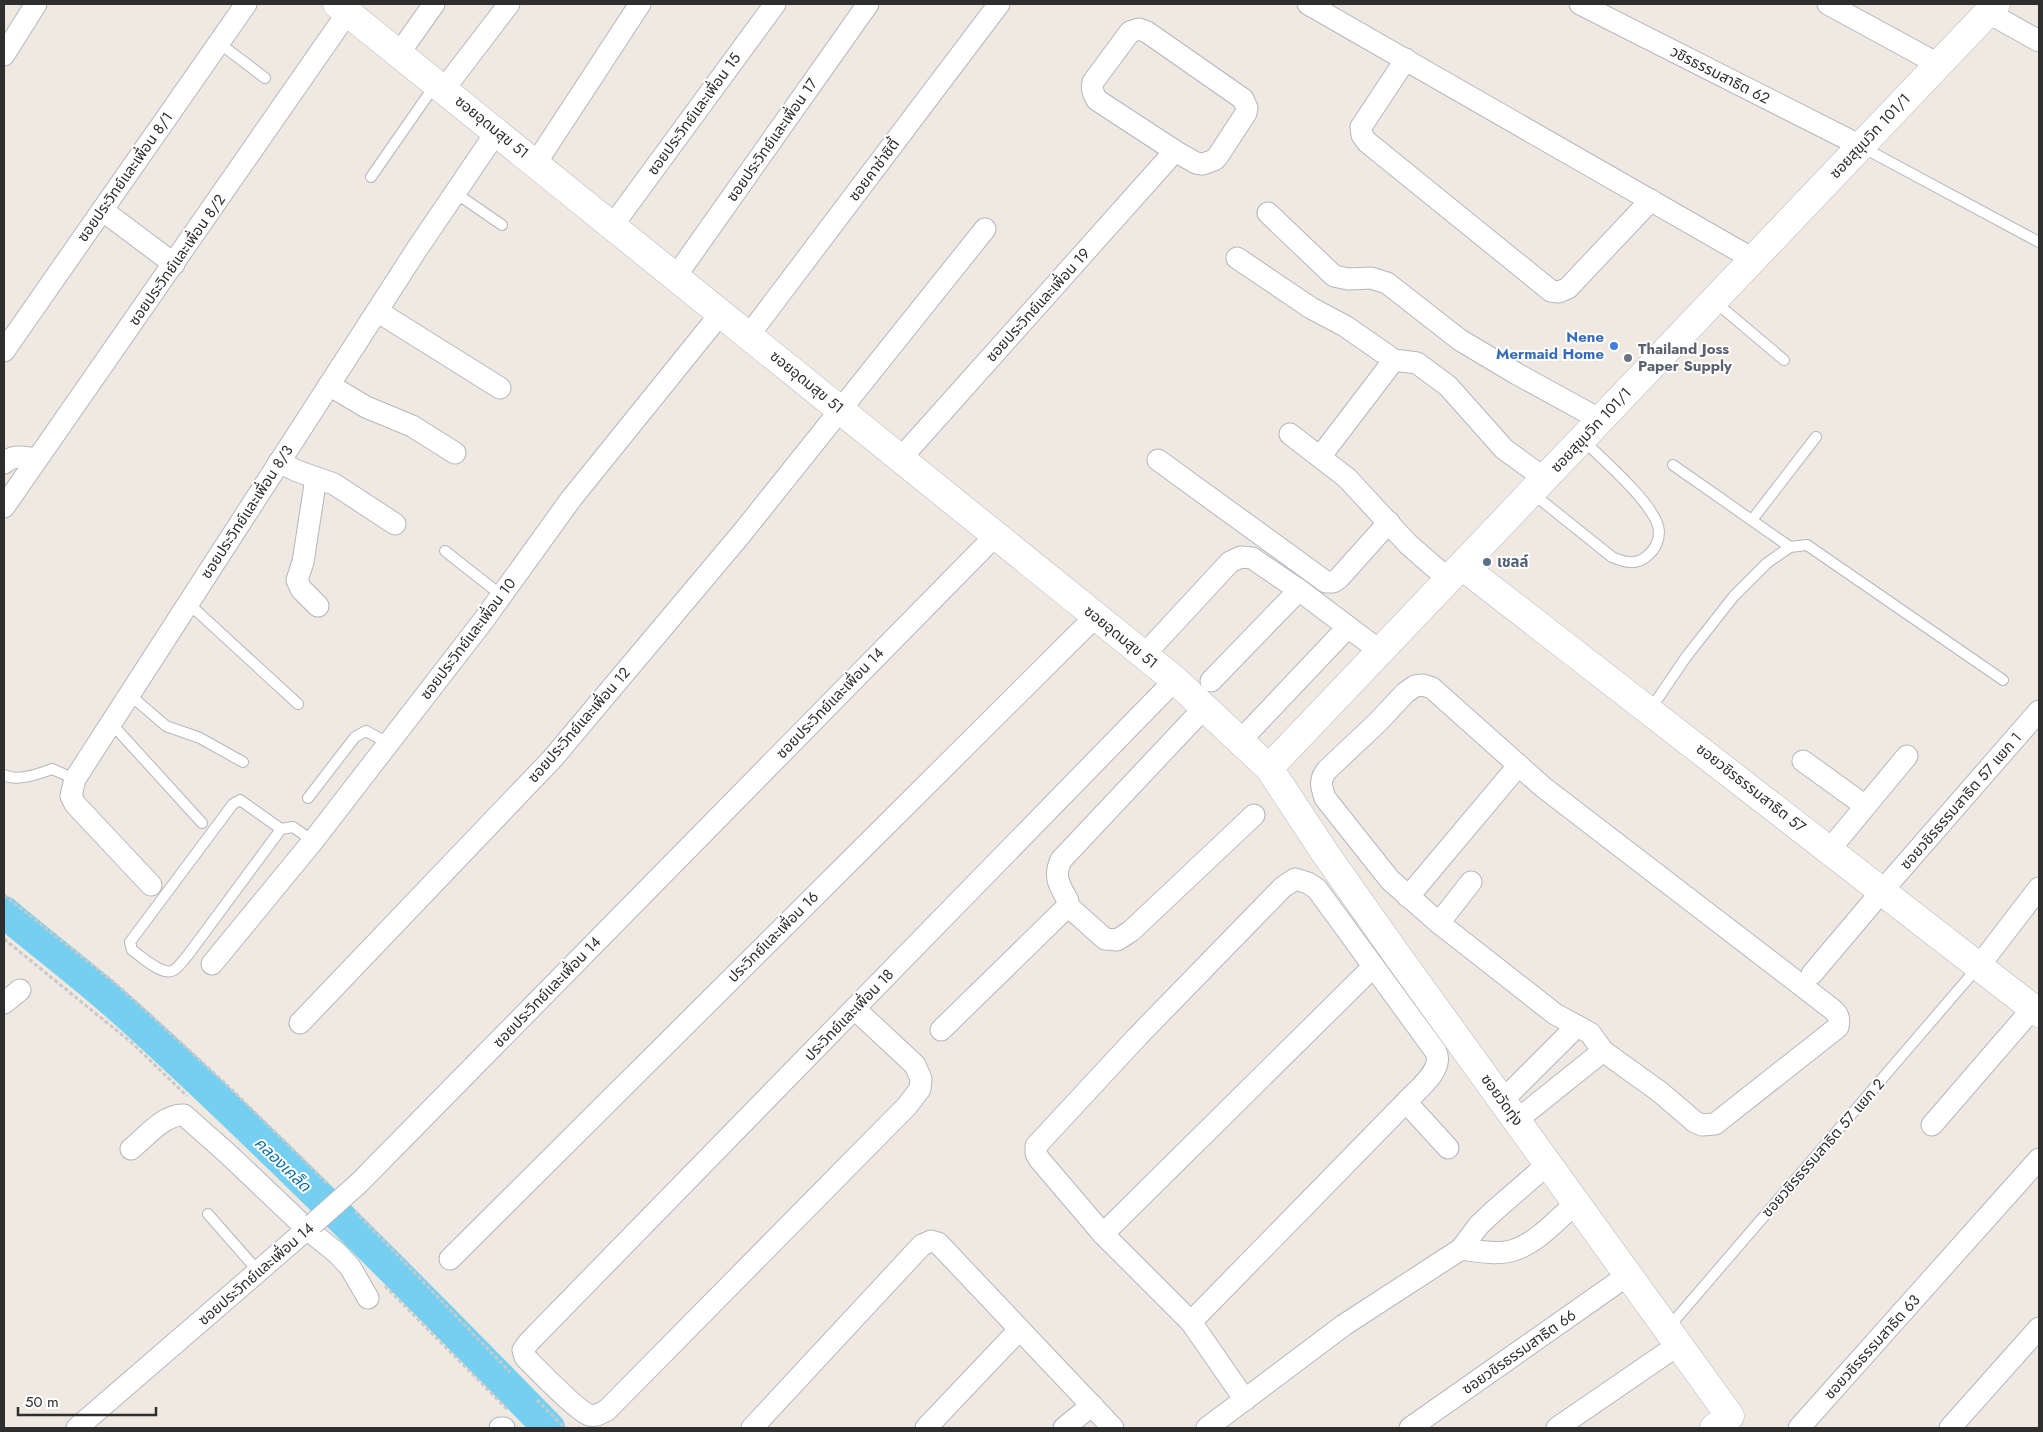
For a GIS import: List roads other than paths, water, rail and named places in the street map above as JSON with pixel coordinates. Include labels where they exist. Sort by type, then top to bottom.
[{"type":"street","points":[[4,55],[36,4]]},
{"type":"street","name":"ซอยประวิทย์และเพื่อน 8/1","points":[[4,351],[246,4]]},
{"type":"street","points":[[400,52],[434,4]]},
{"type":"street","points":[[441,86],[508,4]]},
{"type":"street","points":[[536,163],[640,4]]},
{"type":"street","name":"ซอยประวิทย์และเพื่อน 15","points":[[613,225],[775,4]]},
{"type":"street","name":"ซอยประวิทย์และเพื่อน 17","points":[[676,276],[868,4]]},
{"type":"street","name":"ซอยคาซ่าซิตี้","points":[[749,335],[999,4]]},
{"type":"street","points":[[1308,4],[1753,259]]},
{"type":"street","name":"วชิรธรรมสาธิต 62","points":[[1580,4],[1860,146]]},
{"type":"street","points":[[1828,4],[1938,64]]},
{"type":"street","name":"ซอยอุดมสุข 51","points":[[343,8],[400,52],[1175,680],[1269,768]]},
{"type":"street","name":"ซอยประวิทย์และเพื่อน 8/2","points":[[4,507],[174,264],[343,8]]},
{"type":"street","points":[[1991,8],[2039,42]]},
{"type":"street","name":"ซอยสุขุมวิท 101/1","points":[[1269,768],[1991,8]]},
{"type":"street","points":[[1139,29],[1148,32],[1240,95],[1246,103],[1246,113],[1214,160],[1203,164],[1196,163],[1175,151],[1097,100],[1092,92],[1093,82],[1130,32],[1135,30],[1139,29]]},
{"type":"street","points":[[1406,59],[1361,128],[1362,135],[1367,142],[1551,291],[1559,292],[1568,288],[1651,200]]},
{"type":"street","name":"ซอยประวิทย์และเพื่อน 8/3","points":[[75,779],[454,192],[497,131]]},
{"type":"street","name":"ซอยประวิทย์และเพื่อน 19","points":[[901,458],[1175,151]]},
{"type":"street","points":[[102,210],[174,264]]},
{"type":"street","points":[[1268,213],[1334,276],[1348,279],[1371,278],[1387,283],[1460,340],[1601,420]]},
{"type":"street","name":"ซอยประวิทย์และเพื่อน 12","points":[[300,1023],[553,758],[742,533],[985,229]]},
{"type":"street","points":[[1237,258],[1311,308],[1345,326],[1394,360],[1417,363],[1448,386],[1538,486]]},
{"type":"street","points":[[377,311],[500,388]]},
{"type":"street","name":"ซอยประวิทย์และเพื่อน 10","points":[[212,964],[313,841],[501,595],[571,499],[721,313]]},
{"type":"street","points":[[1320,458],[1394,360]]},
{"type":"street","points":[[329,385],[366,407],[412,426],[455,453]]},
{"type":"street","points":[[1290,434],[1347,478],[1390,522],[1408,544],[1455,572]]},
{"type":"street","points":[[4,464],[8,459],[16,457],[36,459]]},
{"type":"street","points":[[1158,460],[1326,582],[1333,582],[1340,578],[1390,522]]},
{"type":"street","points":[[279,462],[334,484],[395,524]]},
{"type":"street","points":[[316,478],[304,562],[297,580],[301,589],[318,606]]},
{"type":"street","name":"ซอยประวิทย์และเพื่อน 14","points":[[78,1428],[360,1183],[996,535]]},
{"type":"street","points":[[1144,655],[1230,562],[1241,557],[1252,558],[1299,590],[1380,651]]},
{"type":"street","name":"ซอยวชิรธรรมสาธิต 57","points":[[1455,572],[1650,710],[2036,1011]]},
{"type":"street","points":[[1211,681],[1299,590]]},
{"type":"street","name":"ประวิทย์และเพื่อน 16","points":[[450,1259],[1096,616]]},
{"type":"street","points":[[1240,741],[1348,627]]},
{"type":"street","name":"ประวิทย์และเพื่อน 18","points":[[855,1009],[915,1065],[921,1079],[920,1089],[907,1106],[607,1410],[599,1415],[588,1414],[566,1397],[525,1357],[523,1350],[1175,680]]},
{"type":"street","points":[[1423,685],[1432,688],[1518,766],[1700,909],[1832,1008],[1840,1020],[1838,1027],[1715,1124],[1708,1126],[1695,1122],[1660,1092],[1603,1051],[1590,1033],[1555,1014],[1408,897],[1390,880],[1325,798],[1321,786],[1322,778],[1327,770],[1378,722],[1405,693],[1423,685]]},
{"type":"street","points":[[1204,708],[1061,860],[1056,870],[1058,882],[1068,901],[1068,906],[1104,939],[1117,940],[1131,932],[1254,816]]},
{"type":"street","name":"ซอยวชิรธรรมสาธิต 57 แยก 1","points":[[1812,974],[2039,711]]},
{"type":"street","points":[[1830,849],[1864,805],[1907,756]]},
{"type":"street","points":[[1803,761],[1864,805]]},
{"type":"street","points":[[1408,897],[1518,766]]},
{"type":"street","name":"ซอยวัดทุ่ง","points":[[1269,768],[1325,853],[1672,1337],[1728,1424]]},
{"type":"street","points":[[75,779],[71,796],[75,804],[151,885]]},
{"type":"street","points":[[1190,1322],[1436,1069],[1438,1057],[1317,889],[1308,883],[1295,880],[1283,888],[1138,1036],[1036,1146],[1036,1153],[1039,1159],[1103,1234],[1190,1322],[1245,1400]]},
{"type":"street","points":[[1439,923],[1471,882]]},
{"type":"street","points":[[1979,966],[2039,888]]},
{"type":"street","points":[[941,1030],[1068,906]]},
{"type":"street","points":[[1103,1234],[1373,967]]},
{"type":"street","points":[[1932,1125],[2036,1011]]},
{"type":"street","points":[[1510,1110],[1578,1026]]},
{"type":"street","points":[[1510,1110],[1603,1051]]},
{"type":"street","points":[[1406,1102],[1448,1148]]},
{"type":"street","points":[[131,1149],[166,1119],[175,1115],[184,1115],[337,1253],[350,1267],[368,1298]]},
{"type":"street","name":"ซอยวชิรธรรมสาธิต 63","points":[[1799,1428],[2039,1159]]},
{"type":"street","points":[[1207,1428],[1344,1325],[1461,1249],[1494,1210],[1548,1164]]},
{"type":"street","points":[[1461,1249],[1510,1252],[1522,1247],[1538,1236],[1576,1203]]},
{"type":"street","points":[[752,1428],[922,1245],[931,1241],[938,1243],[1113,1428]]},
{"type":"street","name":"ซอยวชิรธรรมสาธิต 66","points":[[1410,1428],[1628,1275]]},
{"type":"street","points":[[926,1428],[1019,1330]]},
{"type":"street","points":[[1950,1428],[2033,1335]]},
{"type":"street","points":[[1557,1428],[1672,1337]]},
{"type":"street","points":[[1064,1428],[1092,1405]]},
{"type":"lane","points":[[219,43],[265,78]]},
{"type":"lane","points":[[371,177],[441,86]]},
{"type":"lane","points":[[1860,146],[2039,242]]},
{"type":"lane","points":[[454,192],[502,225]]},
{"type":"lane","points":[[1714,301],[1784,360]]},
{"type":"lane","points":[[1752,520],[1816,437]]},
{"type":"lane","points":[[1538,486],[1612,557],[1625,563],[1638,562],[1648,556],[1658,542],[1658,527],[1653,514],[1633,490],[1582,439]]},
{"type":"lane","points":[[1673,465],[1790,547]]},
{"type":"lane","points":[[1650,710],[1686,657],[1734,596],[1767,563],[1790,547],[1807,545],[2003,680]]},
{"type":"lane","points":[[445,551],[501,595]]},
{"type":"lane","points":[[188,603],[298,704]]},
{"type":"lane","points":[[130,695],[166,726],[200,738],[243,762]]},
{"type":"lane","points":[[111,723],[202,823]]},
{"type":"lane","points":[[308,798],[354,737],[366,731],[388,743]]},
{"type":"lane","points":[[4,775],[9,778],[34,775],[52,769],[75,779]]},
{"type":"lane","points":[[281,829],[240,800],[233,804],[130,942],[132,950],[160,969],[169,972],[175,969],[188,955],[281,829],[293,827],[313,841]]},
{"type":"lane","name":"ซอยวชิรธรรมสาธิต 57 แยก 2","points":[[1672,1337],[1979,966]]},
{"type":"lane","points":[[208,1214],[258,1271]]},
{"type":"waterway","name":"คลองเคล็ด","points":[[4,912],[105,994],[190,1072],[346,1223],[549,1428]]},
{"type":"place","name":"Nene Mermaid Home","points":[[1614,346]]},
{"type":"place","name":"Thailand Joss Paper Supply","points":[[1628,358]]},
{"type":"place","name":"เชลล์","points":[[1487,562]]}]
